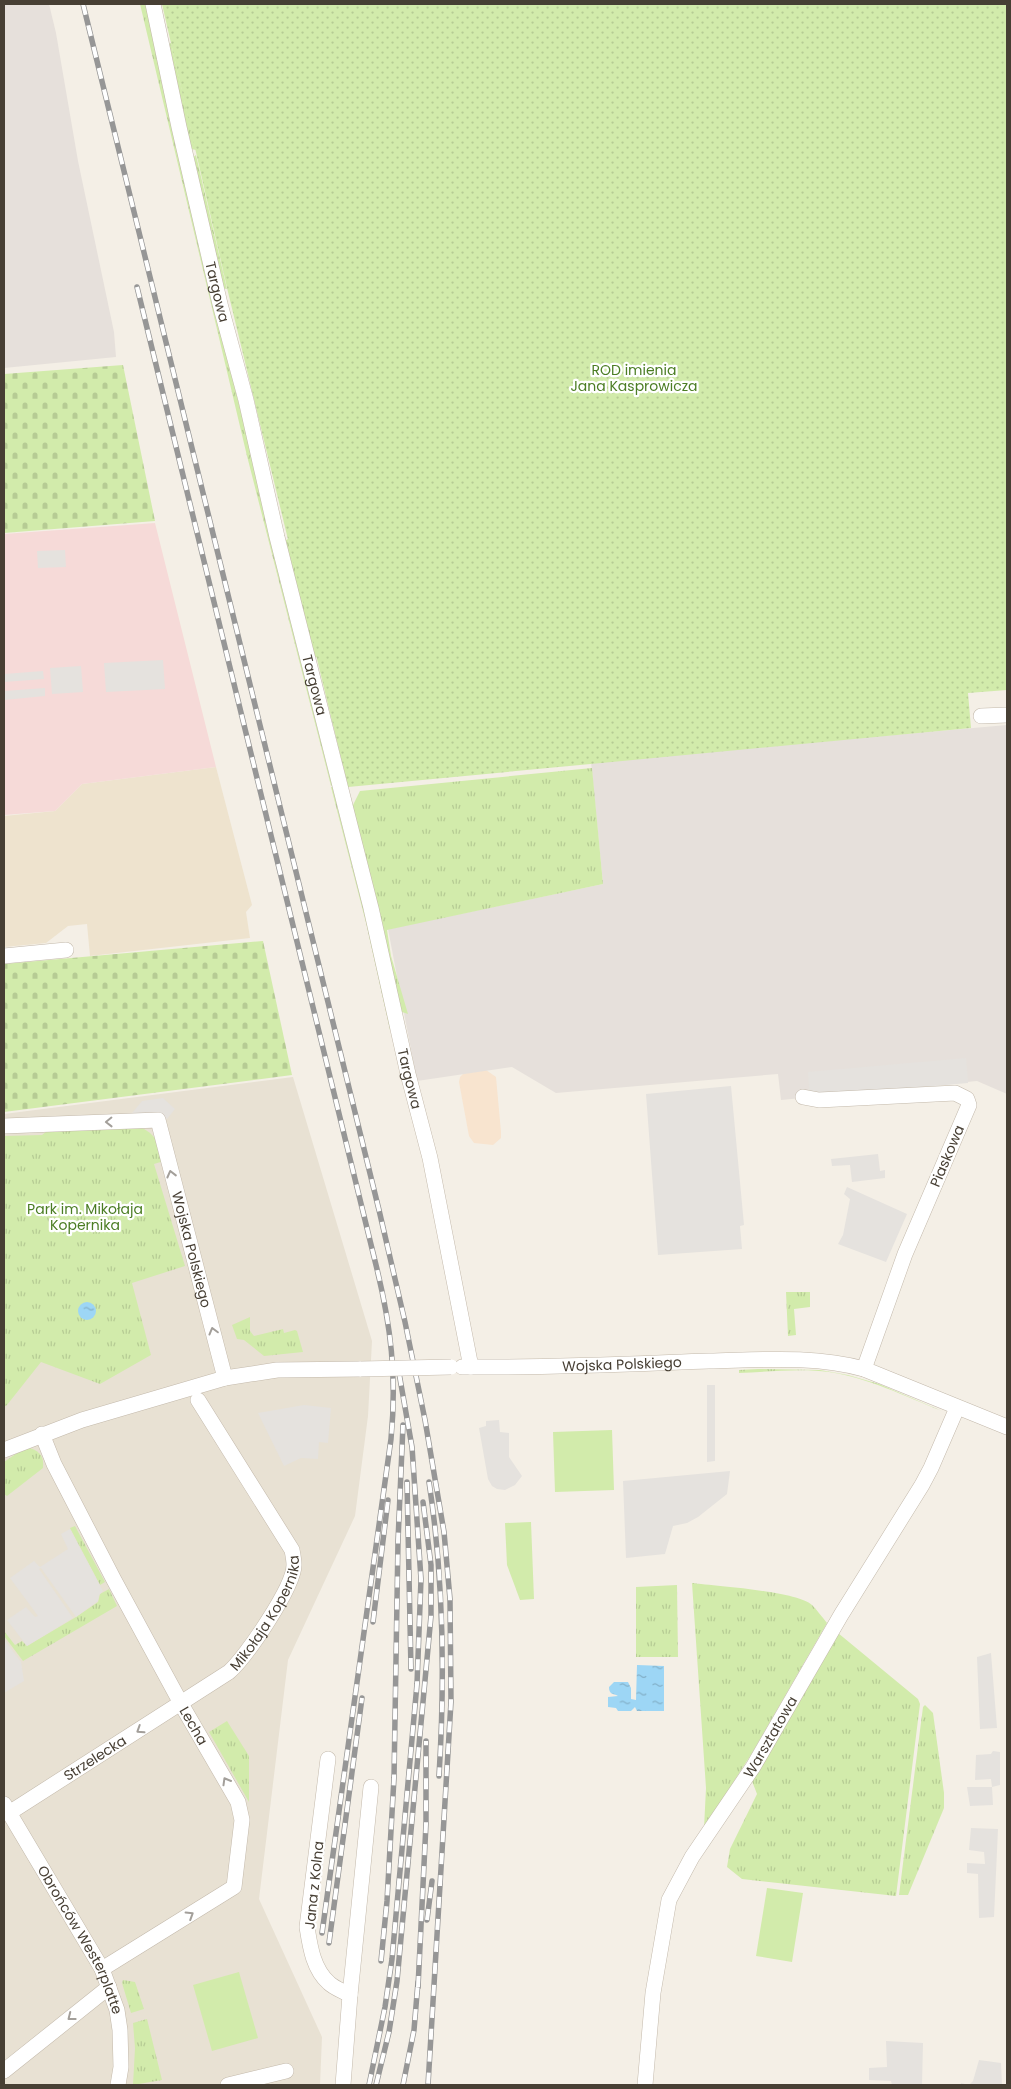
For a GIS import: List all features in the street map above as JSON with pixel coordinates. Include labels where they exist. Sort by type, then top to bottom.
[{"type":"street","name":"Targowa","points":[[153,4],[179,128],[220,304],[246,400],[277,537],[371,908],[408,1074],[430,1158],[471,1367]]},
{"type":"street","points":[[981,716],[1007,715]]},
{"type":"street","points":[[4,956],[66,950]]},
{"type":"street","name":"Piaskowa","points":[[803,1097],[819,1100],[955,1093],[967,1099],[969,1105],[905,1254],[864,1369]]},
{"type":"street","name":"Wojska Polskiego","points":[[4,1126],[158,1120],[224,1378]]},
{"type":"street","name":"Wojska Polskiego","points":[[6,1451],[42,1434],[82,1420],[224,1378],[277,1370],[789,1360],[846,1364],[864,1369],[1007,1427]]},
{"type":"street","name":"Mikołaja Kopernika","points":[[181,1703],[238,1665],[254,1645],[290,1582],[294,1566],[292,1550],[198,1400]]},
{"type":"street","name":"Warsztatowa","points":[[645,2085],[653,1993],[669,1900],[692,1857],[753,1767],[842,1615],[922,1484],[957,1408]]},
{"type":"street","name":"Lecha","points":[[42,1434],[82,1518],[181,1703],[238,1802],[242,1820],[234,1887],[102,1969]]},
{"type":"street","name":"Strzelecka","points":[[7,1809],[181,1703]]},
{"type":"street","name":"Jana z Kolna","points":[[328,1759],[307,1927],[310,1950],[317,1966],[328,1983],[350,1995]]},
{"type":"street","points":[[343,2085],[371,1787]]},
{"type":"street","name":"Obrońców Westerplatte","points":[[7,1809],[102,1969],[117,2010],[120,2030],[121,2067],[118,2085]]},
{"type":"street","points":[[4,2071],[109,1987]]},
{"type":"street","points":[[228,2085],[286,2071]]},
{"type":"shaded area","points":[[4,4],[49,4],[56,33],[78,161],[114,332],[116,357],[4,368]]},
{"type":"shaded area","points":[[155,523],[216,767],[82,784],[55,811],[4,815],[4,534]]},
{"type":"shaded area","points":[[65,550],[66,567],[38,568],[37,551]]},
{"type":"shaded area","points":[[163,660],[165,689],[106,692],[104,663]]},
{"type":"shaded area","points":[[81,666],[83,692],[52,694],[50,668]]},
{"type":"shaded area","points":[[43,671],[44,679],[4,682],[4,674]]},
{"type":"shaded area","points":[[45,688],[45,696],[4,700],[4,691]]},
{"type":"shaded area","points":[[1007,725],[1007,1094],[977,1081],[781,1100],[778,1074],[556,1093],[512,1067],[417,1081],[388,929],[603,884],[591,762]]},
{"type":"shaded area","points":[[216,767],[252,905],[246,912],[250,938],[90,956],[87,924],[68,926],[46,943],[4,947],[4,816],[55,811],[82,784]]},
{"type":"shaded area","points":[[966,1058],[968,1083],[810,1097],[808,1072]]},
{"type":"shaded area","points":[[486,1070],[496,1077],[501,1138],[493,1145],[474,1143],[469,1136],[459,1082],[460,1077],[464,1073]]},
{"type":"shaded area","points":[[293,1077],[372,1341],[368,1416],[355,1516],[288,1660],[259,1899],[322,2037],[320,2085],[4,2085],[4,1114]]},
{"type":"shaded area","points":[[731,1086],[744,1225],[740,1226],[742,1249],[658,1255],[646,1094]]},
{"type":"shaded area","points":[[163,1098],[175,1109],[167,1119],[157,1115],[128,1118],[142,1101]]},
{"type":"shaded area","points":[[878,1154],[880,1171],[885,1170],[885,1178],[852,1182],[850,1165],[832,1166],[831,1159]]},
{"type":"shaded area","points":[[847,1187],[907,1214],[886,1262],[838,1244],[843,1235],[850,1199],[844,1194]]},
{"type":"shaded area","points":[[707,1385],[715,1385],[715,1461],[707,1462]]},
{"type":"shaded area","points":[[304,1405],[331,1408],[328,1443],[319,1442],[318,1459],[301,1458],[284,1466],[258,1413]]},
{"type":"shaded area","points":[[499,1420],[500,1432],[509,1433],[509,1457],[522,1476],[515,1485],[505,1490],[492,1486],[488,1479],[479,1428],[486,1426],[486,1421]]},
{"type":"shaded area","points":[[730,1471],[727,1494],[698,1517],[687,1523],[673,1526],[665,1554],[626,1558],[623,1481]]},
{"type":"shaded area","points":[[70,1529],[103,1591],[99,1595],[98,1601],[76,1617],[41,1568],[39,1569],[73,1618],[27,1646],[7,1620],[26,1607],[35,1617],[38,1616],[10,1578],[34,1561],[40,1567],[68,1549],[61,1534]]},
{"type":"shaded area","points":[[4,1639],[21,1662],[24,1681],[4,1693]]},
{"type":"shaded area","points":[[991,1653],[997,1728],[980,1729],[977,1657]]},
{"type":"shaded area","points":[[993,1751],[1000,1752],[1000,1785],[992,1787],[991,1779],[975,1780],[976,1755],[991,1754]]},
{"type":"shaded area","points":[[967,1787],[992,1787],[993,1805],[970,1806]]},
{"type":"shaded area","points":[[971,1828],[998,1829],[994,1917],[979,1918],[978,1874],[967,1873],[967,1863],[985,1864],[984,1852],[969,1850]]},
{"type":"shaded area","points":[[886,2041],[923,2043],[922,2085],[892,2085],[891,2081],[869,2080],[869,2068],[887,2067]]},
{"type":"shaded area","points":[[979,2060],[1001,2063],[1002,2085],[969,2085],[973,2081]]},
{"type":"green space","points":[[140,4],[148,4],[214,304],[334,784],[331,786],[247,456]]},
{"type":"green space","name":"ROD imienia Jana Kasprowicza","points":[[162,4],[1007,4],[1007,690],[968,693],[971,728],[348,787],[228,292]]},
{"type":"green space","points":[[171,43],[196,150],[191,149],[169,44]]},
{"type":"green space","points":[[196,155],[227,289],[221,288],[192,158]]},
{"type":"green space","points":[[123,365],[155,521],[4,533],[4,374]]},
{"type":"green space","points":[[288,539],[318,657],[314,657],[284,541]]},
{"type":"green space","points":[[592,768],[603,884],[387,930],[391,956],[408,1014],[402,1012],[352,807],[360,791]]},
{"type":"green space","points":[[334,786],[393,1028],[390,1030],[366,923],[331,787]]},
{"type":"green space","points":[[263,941],[292,1075],[4,1112],[4,964]]},
{"type":"green space","name":"Park im. Mikołaja Kopernika","points":[[135,1125],[148,1131],[155,1138],[160,1148],[164,1161],[154,1164],[185,1266],[132,1283],[151,1355],[100,1384],[41,1362],[4,1407],[4,1136],[42,1135],[47,1131]]},
{"type":"green space","points":[[786,1292],[810,1292],[810,1307],[794,1309],[796,1335],[788,1336]]},
{"type":"green space","points":[[250,1317],[250,1331],[254,1336],[283,1329],[284,1333],[297,1331],[303,1352],[264,1356],[244,1340],[237,1339],[232,1325]]},
{"type":"green space","points":[[758,1369],[820,1370],[848,1375],[879,1384],[942,1411],[872,1383],[829,1372],[796,1370],[739,1373],[739,1370]]},
{"type":"green space","points":[[612,1430],[614,1490],[555,1492],[553,1432]]},
{"type":"green space","points":[[30,1448],[41,1455],[43,1468],[7,1496],[4,1494],[4,1462],[23,1449]]},
{"type":"green space","points":[[531,1522],[534,1599],[520,1600],[507,1565],[505,1523]]},
{"type":"green space","points":[[75,1526],[105,1582],[100,1585],[70,1528]]},
{"type":"green space","points":[[692,1583],[790,1596],[812,1605],[827,1623],[752,1753],[704,1828],[706,1788]]},
{"type":"green space","points":[[677,1585],[678,1657],[636,1657],[636,1587]]},
{"type":"green space","points":[[109,1589],[117,1606],[23,1661],[4,1636],[4,1631],[15,1645],[22,1641],[27,1646],[98,1602],[100,1594]]},
{"type":"green space","points":[[838,1633],[918,1699],[920,1704],[896,1896],[742,1879],[727,1867],[730,1849],[757,1794],[752,1781]]},
{"type":"green space","points":[[925,1705],[933,1713],[944,1793],[944,1808],[908,1895],[899,1895],[923,1707]]},
{"type":"green space","points":[[227,1721],[249,1756],[249,1802],[209,1732]]},
{"type":"green space","points":[[767,1888],[803,1893],[792,1962],[756,1956]]},
{"type":"green space","points":[[239,1972],[258,2038],[212,2051],[193,1985]]},
{"type":"green space","points":[[123,1980],[135,1982],[144,2009],[131,2013],[122,1983]]},
{"type":"green space","points":[[147,2019],[162,2080],[133,2085],[135,2048],[133,2023]]},
{"type":"water","points":[[83,1302],[91,1302],[96,1307],[94,1318],[83,1320],[78,1315],[78,1307]]},
{"type":"water","points":[[637,1665],[664,1666],[664,1711],[637,1711],[635,1707],[631,1711],[618,1711],[616,1708],[608,1707],[608,1697],[618,1696],[609,1690],[609,1687],[614,1682],[628,1682],[631,1688],[631,1699],[636,1700]]},
{"type":"railway","points":[[83,4],[379,1210],[425,1420],[444,1532],[450,1599],[451,1702],[428,2085]]},
{"type":"railway","points":[[137,287],[376,1265],[389,1330],[393,1372],[391,1439],[322,1933]]},
{"type":"railway","points":[[369,2085],[385,2007],[392,1959],[417,1684],[421,1579],[412,1447],[399,1373]]},
{"type":"railway","points":[[381,1961],[387,1901],[394,1778],[398,1541],[403,1425]]},
{"type":"railway","points":[[407,1482],[411,1669]]},
{"type":"railway","points":[[429,1482],[438,1555],[442,1629],[439,1776]]},
{"type":"railway","points":[[373,1622],[388,1500]]},
{"type":"railway","points":[[376,2085],[389,2032],[397,1981],[431,1616],[431,1565],[423,1502]]},
{"type":"railway","points":[[329,1943],[362,1698]]},
{"type":"railway","points":[[418,1987],[426,1824],[426,1741]]},
{"type":"railway","points":[[427,1920],[432,1881]]},
{"type":"railway","points":[[403,2085],[414,2030],[418,1982]]}]
